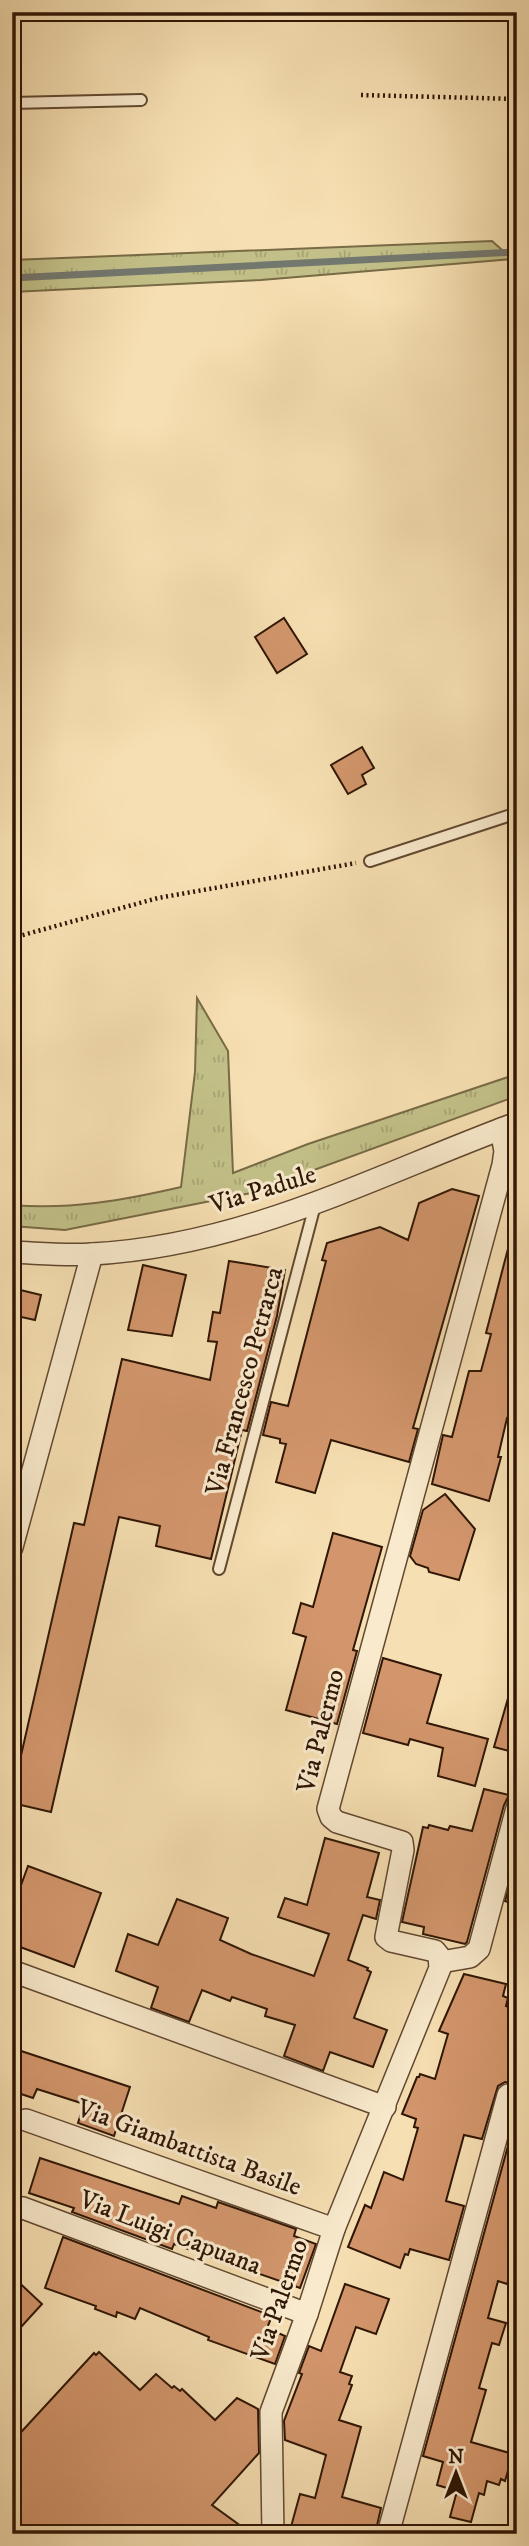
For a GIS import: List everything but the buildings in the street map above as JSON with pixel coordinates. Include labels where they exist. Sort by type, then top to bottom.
[{"type":"street","name":"Via Padule","points":[[12,1252],[92,1254],[176,1244],[242,1228],[315,1205],[509,1126]]},
{"type":"street","name":"Via Palermo","points":[[273,2534],[271,2412],[307,2314],[334,2229],[421,2020],[441,1962],[435,1951],[391,1941],[386,1937],[403,1850],[402,1842],[337,1822],[328,1809],[503,1164],[509,1126]]},
{"type":"street","points":[[12,1547],[92,1254]]},
{"type":"street","points":[[441,1962],[470,1957],[479,1950],[517,1808]]},
{"type":"street","points":[[12,1971],[385,2107]]},
{"type":"street","points":[[388,2534],[508,2095]]},
{"type":"street","name":"Via Giambattista Basile","points":[[26,2120],[334,2229]]},
{"type":"street","name":"Via Luigi Capuana","points":[[12,2207],[23,2208],[307,2314]]},
{"type":"lane","points":[[12,103],[141,100]]},
{"type":"lane","points":[[370,861],[517,813]]},
{"type":"lane","name":"Via Francesco Petrarca","points":[[219,1569],[315,1205]]},
{"type":"path","points":[[361,94],[517,99]]},
{"type":"path","points":[[12,938],[158,898],[370,861]]},
{"type":"green space","points":[[492,241],[512,259],[261,280],[12,292],[12,260]]},
{"type":"green space","points":[[197,998],[228,1051],[233,1173],[308,1144],[517,1074],[517,1096],[251,1193],[65,1230],[12,1226],[12,1205],[97,1203],[181,1187],[195,1072]]},
{"type":"waterway","points":[[12,278],[517,252]]}]
